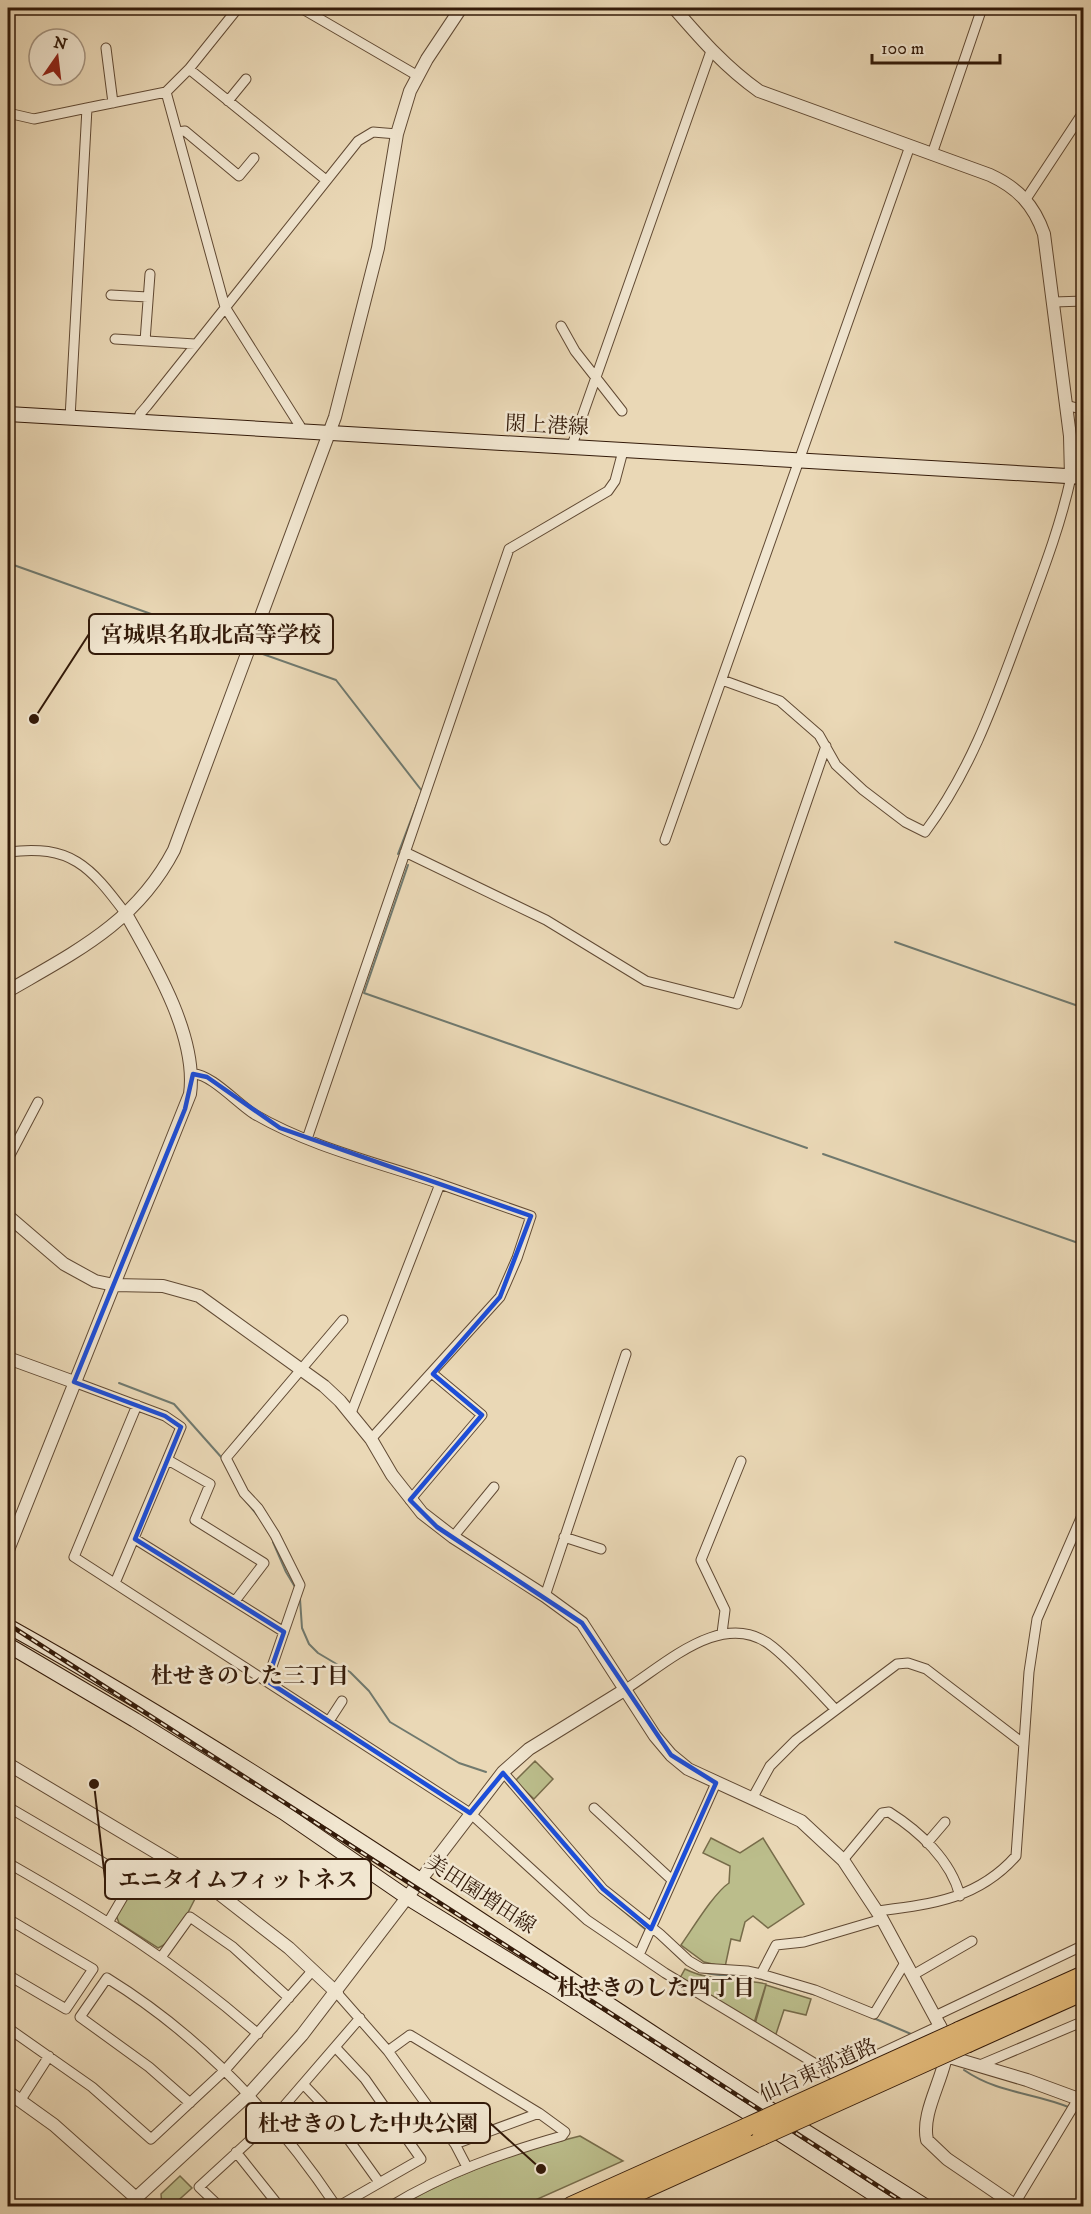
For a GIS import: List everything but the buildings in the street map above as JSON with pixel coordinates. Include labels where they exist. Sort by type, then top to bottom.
[{"type":"highway","name":"仙台東部道路","points":[[571,2206],[754,2132],[964,2037],[1083,1975]]},
{"type":"highway","name":"仙台東部道路","points":[[964,2037],[1083,1991]]},
{"type":"highway","name":"仙台東部道路","points":[[607,2206],[754,2132]]},
{"type":"main road","name":"閖上港線","points":[[8,414],[299,433],[1077,477]]},
{"type":"main road","name":"美田園増田線","points":[[8,1626],[106,1680],[422,1881],[733,2085],[925,2206]]},
{"type":"main road","name":"美田園増田線","points":[[8,1645],[135,1720],[283,1812],[408,1898],[554,1988],[892,2206]]},
{"type":"street","points":[[8,113],[34,119],[166,92],[189,69],[238,8]]},
{"type":"street","points":[[301,8],[418,76]]},
{"type":"street","points":[[674,8],[711,51],[735,74],[759,91],[1001,180],[1026,199],[1038,216],[1044,234],[1077,477],[977,747],[945,805],[925,832],[905,822],[863,790],[836,765],[819,735],[780,702],[722,680]]},
{"type":"street","points":[[932,154],[982,8]]},
{"type":"street","points":[[8,991],[77,953],[112,928],[152,885],[180,835],[329,434],[378,248],[397,135],[418,76],[457,9]]},
{"type":"street","points":[[106,48],[112,103]]},
{"type":"street","points":[[571,448],[711,51]]},
{"type":"street","points":[[189,69],[326,180]]},
{"type":"street","points":[[228,101],[246,79]]},
{"type":"street","points":[[166,92],[225,307],[300,426],[299,433]]},
{"type":"street","points":[[70,418],[87,108]]},
{"type":"street","points":[[1026,199],[1083,111]]},
{"type":"street","points":[[177,132],[184,131],[239,176],[254,158]]},
{"type":"street","points":[[138,422],[140,414],[195,344],[326,180],[367,134],[380,131],[397,135]]},
{"type":"street","points":[[665,840],[910,146]]},
{"type":"street","points":[[145,341],[150,274]]},
{"type":"street","points":[[111,295],[148,297]]},
{"type":"street","points":[[1054,302],[1083,301]]},
{"type":"street","points":[[561,326],[575,351],[622,411]]},
{"type":"street","points":[[115,339],[195,344]]},
{"type":"street","points":[[1066,405],[1083,410]]},
{"type":"street","points":[[308,1139],[508,549],[608,491],[615,481],[623,451]]},
{"type":"street","points":[[405,852],[546,920],[646,981],[737,1004],[826,746]]},
{"type":"street","points":[[8,852],[50,850],[69,856],[104,885],[126,914],[165,990],[190,1054],[193,1074],[185,1109],[8,1550]]},
{"type":"street","points":[[193,1074],[207,1077],[254,1113],[308,1139],[531,1216],[517,1258],[500,1297],[433,1374],[371,1439]]},
{"type":"street","points":[[8,1159],[38,1102]]},
{"type":"street","points":[[351,1413],[440,1184]]},
{"type":"street","points":[[8,1216],[79,1274],[114,1285],[163,1286],[200,1296],[303,1370],[351,1413],[422,1514],[453,1538],[545,1596],[582,1623],[655,1736],[671,1755],[688,1769],[801,1821],[843,1860],[880,1915],[947,2039],[946,2056],[926,2126],[927,2140],[947,2159],[1015,2206],[1077,2104],[980,2066],[946,2056]]},
{"type":"street","points":[[267,1681],[300,1585],[275,1535],[258,1508],[244,1493],[226,1458],[303,1370],[343,1320]]},
{"type":"street","points":[[545,1596],[626,1354]]},
{"type":"street","points":[[8,1358],[165,1416],[181,1427],[115,1583]]},
{"type":"street","points":[[410,1500],[482,1415],[433,1374]]},
{"type":"street","points":[[137,1405],[74,1557],[470,1813],[587,1920],[639,1955],[834,2074],[1083,1945]]},
{"type":"street","points":[[168,1460],[210,1484],[195,1520],[264,1563],[235,1601]]},
{"type":"street","points":[[722,1633],[725,1610],[701,1560],[741,1461]]},
{"type":"street","points":[[453,1538],[494,1487]]},
{"type":"street","points":[[761,1974],[776,1945],[804,1942],[880,1915],[960,1896],[980,1888],[997,1876],[1016,1856],[1029,1672],[1037,1619],[1083,1511]]},
{"type":"street","points":[[8,1514],[19,1520]]},
{"type":"street","points":[[564,1537],[601,1550]]},
{"type":"street","points":[[135,1539],[285,1632]]},
{"type":"street","points":[[8,2092],[54,2125],[141,2204],[249,2094],[337,1993],[422,1881],[470,1813],[503,1772],[529,1749],[691,1647],[722,1633],[753,1635],[772,1645],[835,1708]]},
{"type":"street","points":[[753,1797],[770,1766],[835,1708],[891,1666],[914,1664],[927,1669],[1024,1744]]},
{"type":"street","points":[[329,1721],[342,1701]]},
{"type":"street","points":[[8,1764],[199,1878],[272,1934],[337,1993],[388,2051],[455,2144],[467,2167]]},
{"type":"street","points":[[503,1772],[603,1890],[689,1962],[700,1968],[761,1974],[815,1990],[874,2014],[906,1961]]},
{"type":"street","points":[[639,1955],[716,1783]]},
{"type":"street","points":[[8,1807],[133,1880],[109,1921]]},
{"type":"street","points":[[594,1808],[672,1880]]},
{"type":"street","points":[[843,1860],[882,1813],[889,1812],[927,1843],[947,1863],[956,1879],[960,1896]]},
{"type":"street","points":[[927,1843],[945,1822]]},
{"type":"street","points":[[8,1863],[109,1921],[162,1956],[210,1992],[258,2034]]},
{"type":"street","points":[[162,1956],[190,1917],[233,1947],[289,1998]]},
{"type":"street","points":[[8,1919],[93,1969],[66,2008],[8,1975]]},
{"type":"street","points":[[913,1975],[972,1941]]},
{"type":"street","points":[[8,2028],[92,2087],[151,2139],[225,2070],[313,1970]]},
{"type":"street","points":[[190,2103],[141,2061],[80,2017],[107,1978],[160,2014],[225,2070],[272,2120],[338,2206],[421,2159],[365,2079],[336,2048]]},
{"type":"street","points":[[219,2206],[199,2187],[272,2120],[360,2018]]},
{"type":"street","points":[[980,2066],[1083,2021]]},
{"type":"street","points":[[388,2051],[410,2035],[564,2130],[564,2135],[467,2167],[391,2206]]},
{"type":"street","points":[[20,2101],[50,2056]]},
{"type":"street","points":[[304,2085],[326,2108],[379,2182]]},
{"type":"street","points":[[455,2144],[539,2113]]},
{"type":"street","points":[[236,2152],[279,2206]]},
{"type":"highlighted area","points":[[193,1074],[207,1077],[280,1128],[531,1216],[500,1297],[433,1374],[482,1415],[410,1500],[437,1527],[582,1623],[671,1755],[716,1783],[651,1929],[603,1889],[503,1773],[470,1813],[267,1681],[284,1632],[135,1539],[181,1427],[165,1416],[74,1382],[185,1109]]},
{"type":"green space","points":[[535,1761],[553,1779],[534,1799],[515,1781]]},
{"type":"green space","points":[[711,1838],[740,1853],[763,1838],[804,1904],[768,1928],[753,1916],[745,1922],[740,1941],[731,1939],[725,1967],[704,1962],[681,1945],[710,1903],[729,1883],[730,1866],[703,1853]]},
{"type":"green space","points":[[150,1862],[198,1893],[171,1939],[158,1948],[119,1923],[116,1915]]},
{"type":"green space","points":[[685,1969],[715,1978],[766,1984],[754,2023],[680,1978]]},
{"type":"green space","points":[[766,1985],[811,1999],[806,2015],[784,2010],[775,2037],[755,2024]]},
{"type":"green space","points":[[580,2136],[623,2161],[522,2206],[400,2206],[421,2194],[487,2165]]},
{"type":"green space","points":[[180,2176],[192,2188],[172,2206],[162,2206],[161,2194]]},
{"type":"waterway","points":[[8,563],[241,646]]},
{"type":"waterway","points":[[254,651],[336,680],[422,791]]},
{"type":"waterway","points":[[398,854],[420,796]]},
{"type":"waterway","points":[[408,865],[364,993],[807,1148]]},
{"type":"waterway","points":[[895,942],[1084,1008]]},
{"type":"waterway","points":[[823,1154],[1084,1245]]},
{"type":"waterway","points":[[119,1383],[174,1404],[222,1458]]},
{"type":"waterway","points":[[241,1495],[258,1516]]},
{"type":"waterway","points":[[273,1542],[295,1587]]},
{"type":"waterway","points":[[300,1599],[302,1628],[309,1644],[318,1653],[350,1672],[369,1691],[390,1722],[459,1763],[486,1772]]},
{"type":"waterway","points":[[603,1894],[645,1929]]},
{"type":"waterway","points":[[671,1950],[688,1965],[702,1972],[740,1975]]},
{"type":"waterway","points":[[758,1978],[816,1995]]},
{"type":"waterway","points":[[871,2017],[911,2034]]},
{"type":"waterway","points":[[964,2070],[990,2084],[1071,2108]]},
{"type":"waterway","points":[[1076,2110],[1084,2113]]},
{"type":"railway","points":[[8,1624],[909,2206]]},
{"type":"place","name":"宮城県名取北高等学校","points":[[34,719]]},
{"type":"place","name":"エニタイムフィットネス","points":[[94,1784]]},
{"type":"place","name":"杜せきのした中央公園","points":[[541,2169]]},
{"type":"district","name":"杜せきのした三丁目","points":[[250,1675]]},
{"type":"district","name":"杜せきのした四丁目","points":[[656,1987]]}]
